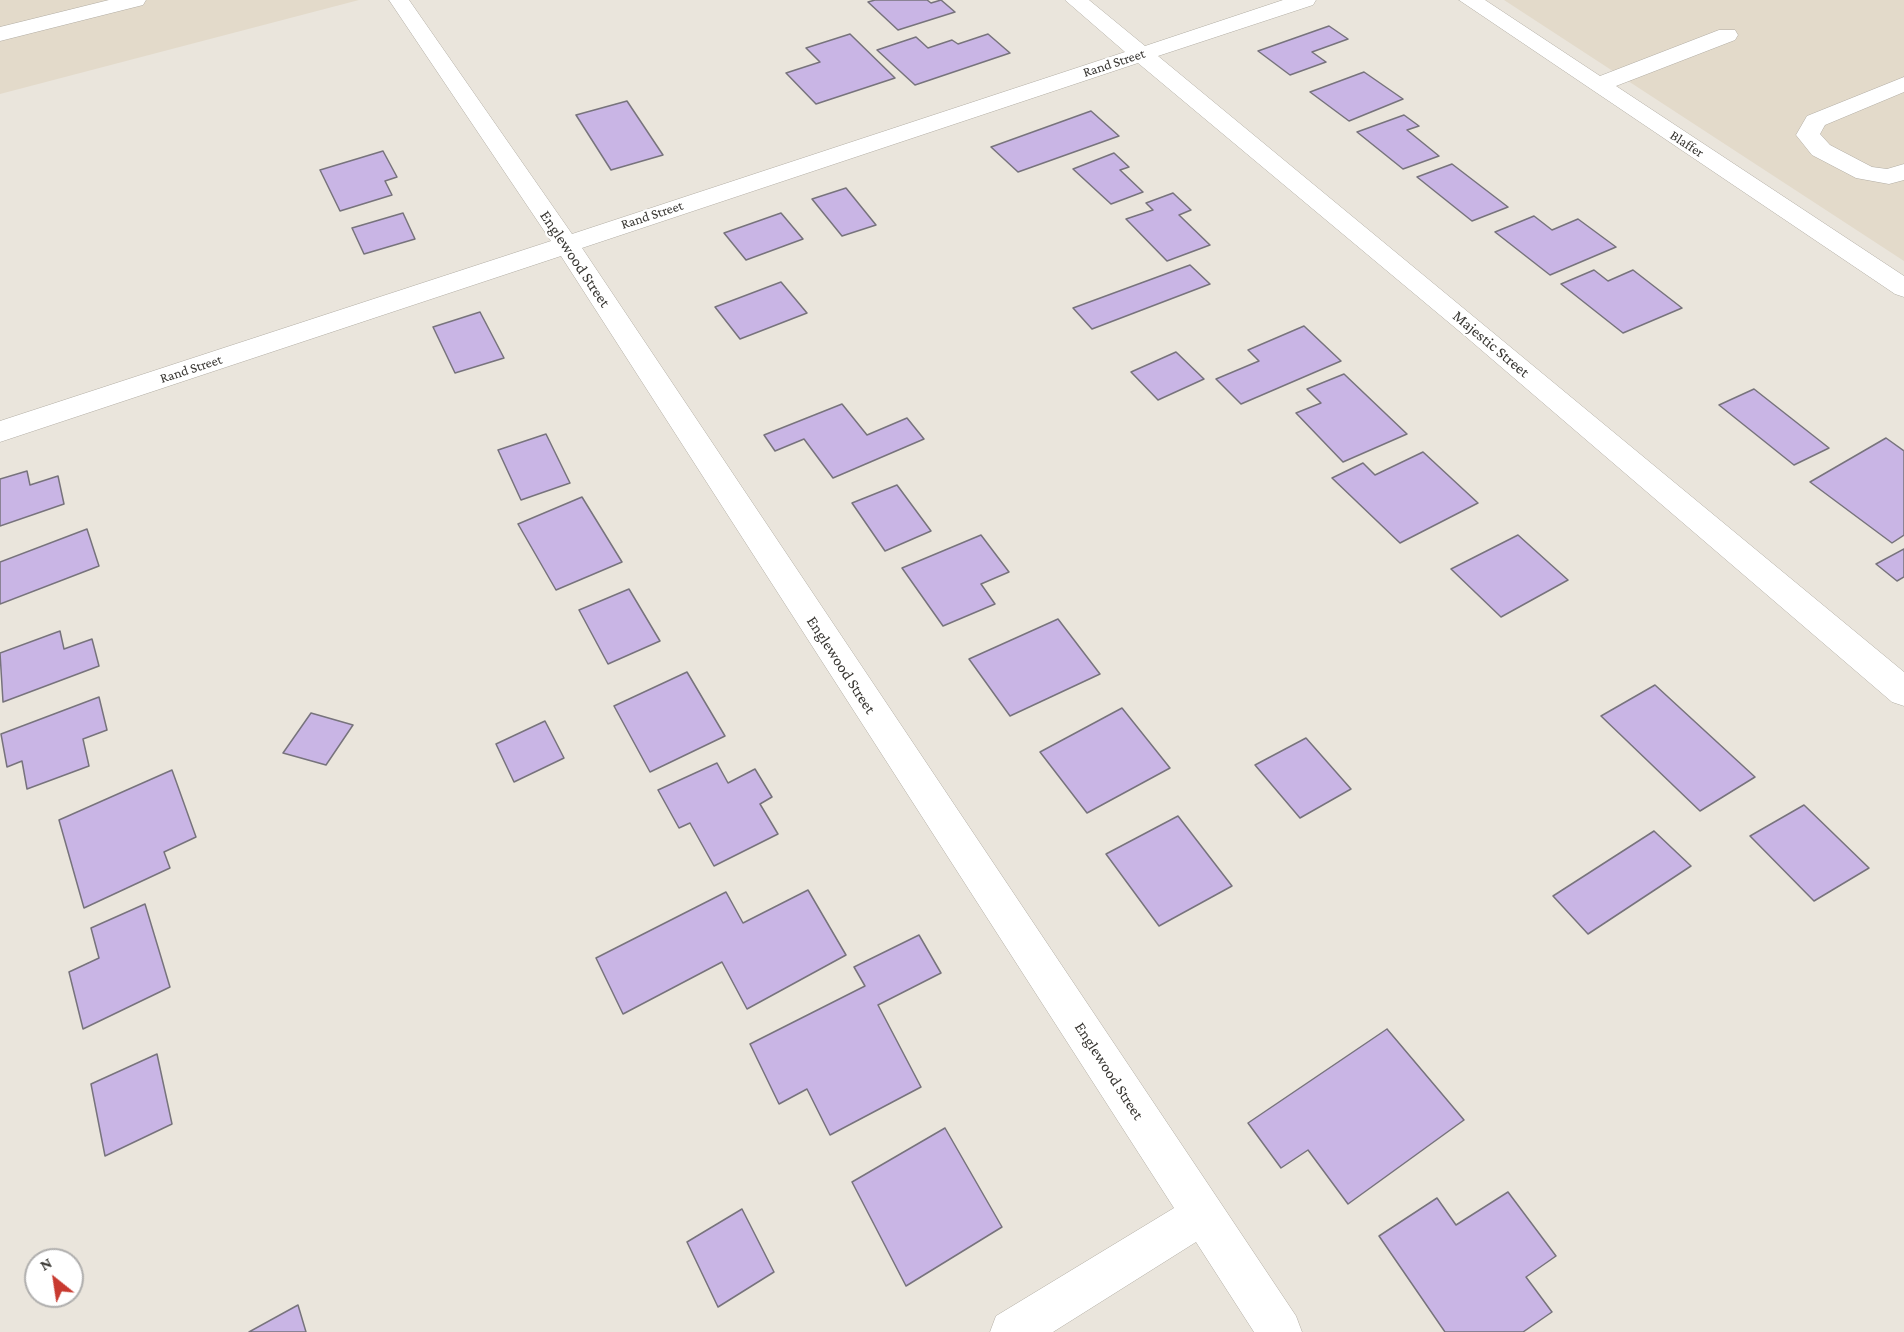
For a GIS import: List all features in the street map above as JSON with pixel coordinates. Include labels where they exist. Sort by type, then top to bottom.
[{"type":"street","points":[[0,34],[135,0]]},
{"type":"street","name":"Majestic Street","points":[[1076,0],[1484,338],[1904,692]]},
{"type":"street","name":"Rand Street","points":[[0,432],[1305,0]]},
{"type":"street","name":"Blaffer","points":[[1470,0],[1904,288]]},
{"type":"street","name":"Englewood Street","points":[[399,1],[566,244],[1280,1332]]},
{"type":"street","points":[[1598,85],[1727,35]]},
{"type":"street","points":[[1904,84],[1815,121],[1808,135],[1821,150],[1865,173],[1889,177],[1904,171]]},
{"type":"street","points":[[1012,1332],[1203,1214]]},
{"type":"shaded area","points":[[0,0],[359,0],[0,94]]},
{"type":"shaded area","points":[[1504,0],[1904,0],[1904,261]]},
{"type":"building","points":[[927,0],[931,3],[941,0],[955,12],[898,30],[868,2]]},
{"type":"building","points":[[1329,26],[1348,39],[1312,52],[1326,62],[1290,75],[1258,51]]},
{"type":"building","points":[[850,34],[895,78],[816,104],[786,73],[820,62],[806,48]]},
{"type":"building","points":[[988,34],[1010,53],[915,85],[877,50],[916,37],[928,48],[952,40],[958,44]]},
{"type":"building","points":[[1364,72],[1403,99],[1349,121],[1310,92]]},
{"type":"building","points":[[627,101],[663,155],[611,170],[576,115]]},
{"type":"building","points":[[1091,111],[1119,136],[1018,172],[991,147]]},
{"type":"building","points":[[1404,115],[1419,126],[1407,130],[1439,156],[1403,169],[1357,132]]},
{"type":"building","points":[[383,151],[397,177],[385,181],[392,195],[340,211],[320,170]]},
{"type":"building","points":[[1114,153],[1129,167],[1120,170],[1143,192],[1111,204],[1073,169]]},
{"type":"building","points":[[1452,164],[1508,207],[1472,221],[1417,177]]},
{"type":"building","points":[[846,188],[876,225],[842,236],[812,199]]},
{"type":"building","points":[[1173,193],[1191,210],[1179,215],[1210,245],[1167,261],[1126,219],[1153,210],[1146,203]]},
{"type":"building","points":[[403,213],[415,239],[364,254],[352,228]]},
{"type":"building","points":[[781,213],[803,239],[746,260],[724,233]]},
{"type":"building","points":[[1534,216],[1552,230],[1578,219],[1616,247],[1550,275],[1495,232]]},
{"type":"building","points":[[1190,265],[1210,284],[1092,329],[1073,308]]},
{"type":"building","points":[[1594,270],[1608,281],[1633,270],[1682,308],[1623,333],[1561,284]]},
{"type":"building","points":[[781,282],[807,313],[740,339],[715,307]]},
{"type":"building","points":[[480,312],[504,358],[455,373],[433,327]]},
{"type":"building","points":[[1304,326],[1341,361],[1241,404],[1216,379],[1259,361],[1248,350]]},
{"type":"building","points":[[1176,352],[1204,379],[1158,400],[1131,372]]},
{"type":"building","points":[[1344,374],[1407,434],[1343,462],[1296,413],[1321,403],[1307,389]]},
{"type":"building","points":[[1754,389],[1829,448],[1794,465],[1719,405]]},
{"type":"building","points":[[842,404],[867,435],[907,418],[924,439],[833,478],[804,439],[775,451],[764,435]]},
{"type":"building","points":[[546,434],[570,483],[521,500],[498,450]]},
{"type":"building","points":[[1886,438],[1904,451],[1904,535],[1892,543],[1810,482]]},
{"type":"building","points":[[1423,452],[1478,503],[1400,543],[1332,478],[1363,463],[1375,475]]},
{"type":"building","points":[[27,471],[30,485],[58,476],[64,504],[0,526],[0,479]]},
{"type":"building","points":[[897,485],[931,531],[885,551],[852,503]]},
{"type":"building","points":[[582,497],[622,562],[556,590],[518,524]]},
{"type":"building","points":[[87,529],[99,566],[0,604],[0,562]]},
{"type":"building","points":[[981,535],[1009,572],[981,584],[995,604],[943,626],[902,568]]},
{"type":"building","points":[[1518,535],[1568,580],[1501,617],[1451,569]]},
{"type":"building","points":[[1904,549],[1904,577],[1897,581],[1876,564]]},
{"type":"building","points":[[629,589],[660,641],[608,664],[579,610]]},
{"type":"building","points":[[1058,619],[1100,674],[1010,716],[969,659]]},
{"type":"building","points":[[60,631],[64,649],[92,639],[99,666],[3,702],[0,653]]},
{"type":"building","points":[[687,672],[725,736],[650,772],[614,706]]},
{"type":"building","points":[[1655,685],[1755,777],[1700,811],[1601,716]]},
{"type":"building","points":[[99,697],[107,730],[83,739],[89,766],[27,789],[22,761],[7,767],[1,734]]},
{"type":"building","points":[[1122,708],[1170,768],[1087,813],[1040,752]]},
{"type":"building","points":[[311,713],[353,725],[326,765],[283,753]]},
{"type":"building","points":[[545,721],[564,758],[514,782],[496,744]]},
{"type":"building","points":[[1306,738],[1351,789],[1300,818],[1255,765]]},
{"type":"building","points":[[717,763],[728,783],[755,769],[772,797],[760,804],[778,834],[714,866],[690,823],[679,828],[658,790]]},
{"type":"building","points":[[172,770],[196,837],[164,852],[170,868],[84,908],[59,820]]},
{"type":"building","points":[[1804,805],[1869,868],[1814,901],[1750,836]]},
{"type":"building","points":[[1178,816],[1232,886],[1159,926],[1106,854]]},
{"type":"building","points":[[1654,831],[1691,866],[1588,934],[1553,896]]},
{"type":"building","points":[[808,890],[846,955],[747,1009],[722,962],[623,1014],[596,958],[726,892],[743,923]]},
{"type":"building","points":[[145,904],[170,987],[83,1029],[69,972],[99,958],[91,928]]},
{"type":"building","points":[[919,935],[941,973],[878,1005],[921,1087],[830,1135],[807,1089],[779,1104],[750,1044],[865,986],[854,967]]},
{"type":"building","points":[[1387,1029],[1464,1120],[1348,1204],[1308,1150],[1281,1168],[1248,1123]]},
{"type":"building","points":[[157,1054],[172,1124],[105,1156],[91,1084]]},
{"type":"building","points":[[945,1128],[1002,1227],[906,1286],[852,1182]]},
{"type":"building","points":[[1508,1192],[1556,1256],[1526,1277],[1552,1312],[1523,1332],[1445,1332],[1379,1236],[1437,1198],[1456,1225]]},
{"type":"building","points":[[742,1209],[774,1272],[718,1307],[687,1242]]},
{"type":"building","points":[[298,1305],[306,1332],[249,1332]]}]
